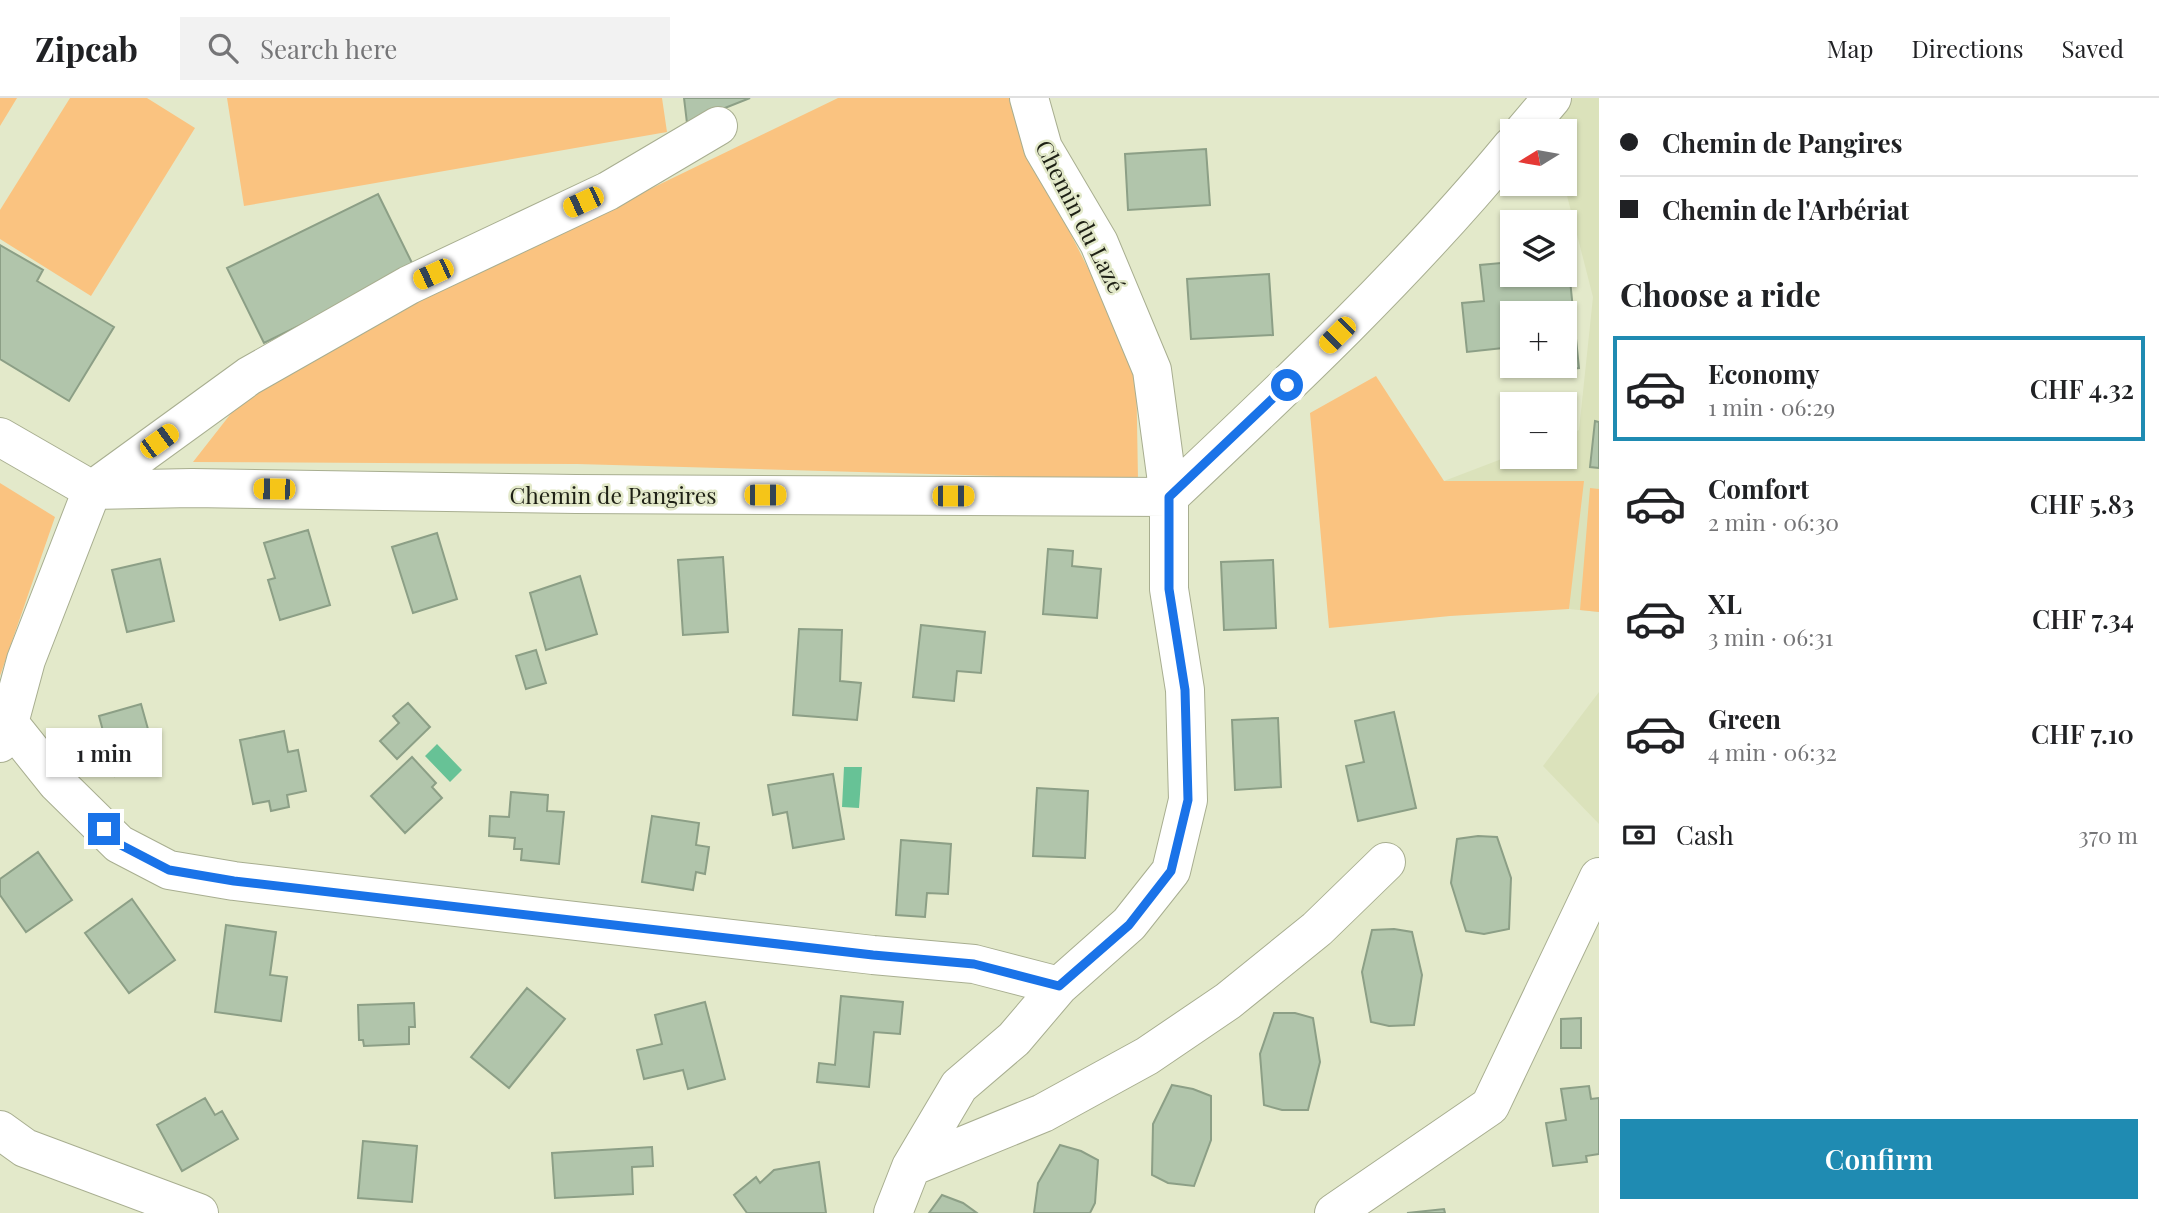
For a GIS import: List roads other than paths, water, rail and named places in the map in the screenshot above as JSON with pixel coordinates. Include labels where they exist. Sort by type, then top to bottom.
[{"type":"street","name":"Chemin du Lazé","points":[[893,1213],[911,1167],[960,1086],[1014,1039],[1059,986],[1129,925],[1171,871],[1188,800],[1185,690],[1169,589],[1169,497],[1152,370],[1099,243],[1042,148],[1029,98]]},
{"type":"street","points":[[1534,119],[1552,98]]},
{"type":"street","points":[[718,126],[608,191],[408,285],[249,376],[92,490],[26,660],[5,733],[119,844],[169,870],[234,881],[541,917],[974,964],[1059,986]]},
{"type":"street","points":[[1169,497],[1275,397],[1401,270],[1500,159]]},
{"type":"street","points":[[0,437],[92,490]]},
{"type":"street","name":"Chemin de Pangires","points":[[92,490],[192,488],[576,494],[1169,497]]},
{"type":"street","points":[[911,1167],[1043,1113],[1147,1056],[1228,1001],[1317,929],[1386,862]]},
{"type":"street","points":[[1334,1213],[1490,1107],[1599,877]]},
{"type":"street","points":[[0,1130],[25,1148],[199,1213]]}]
